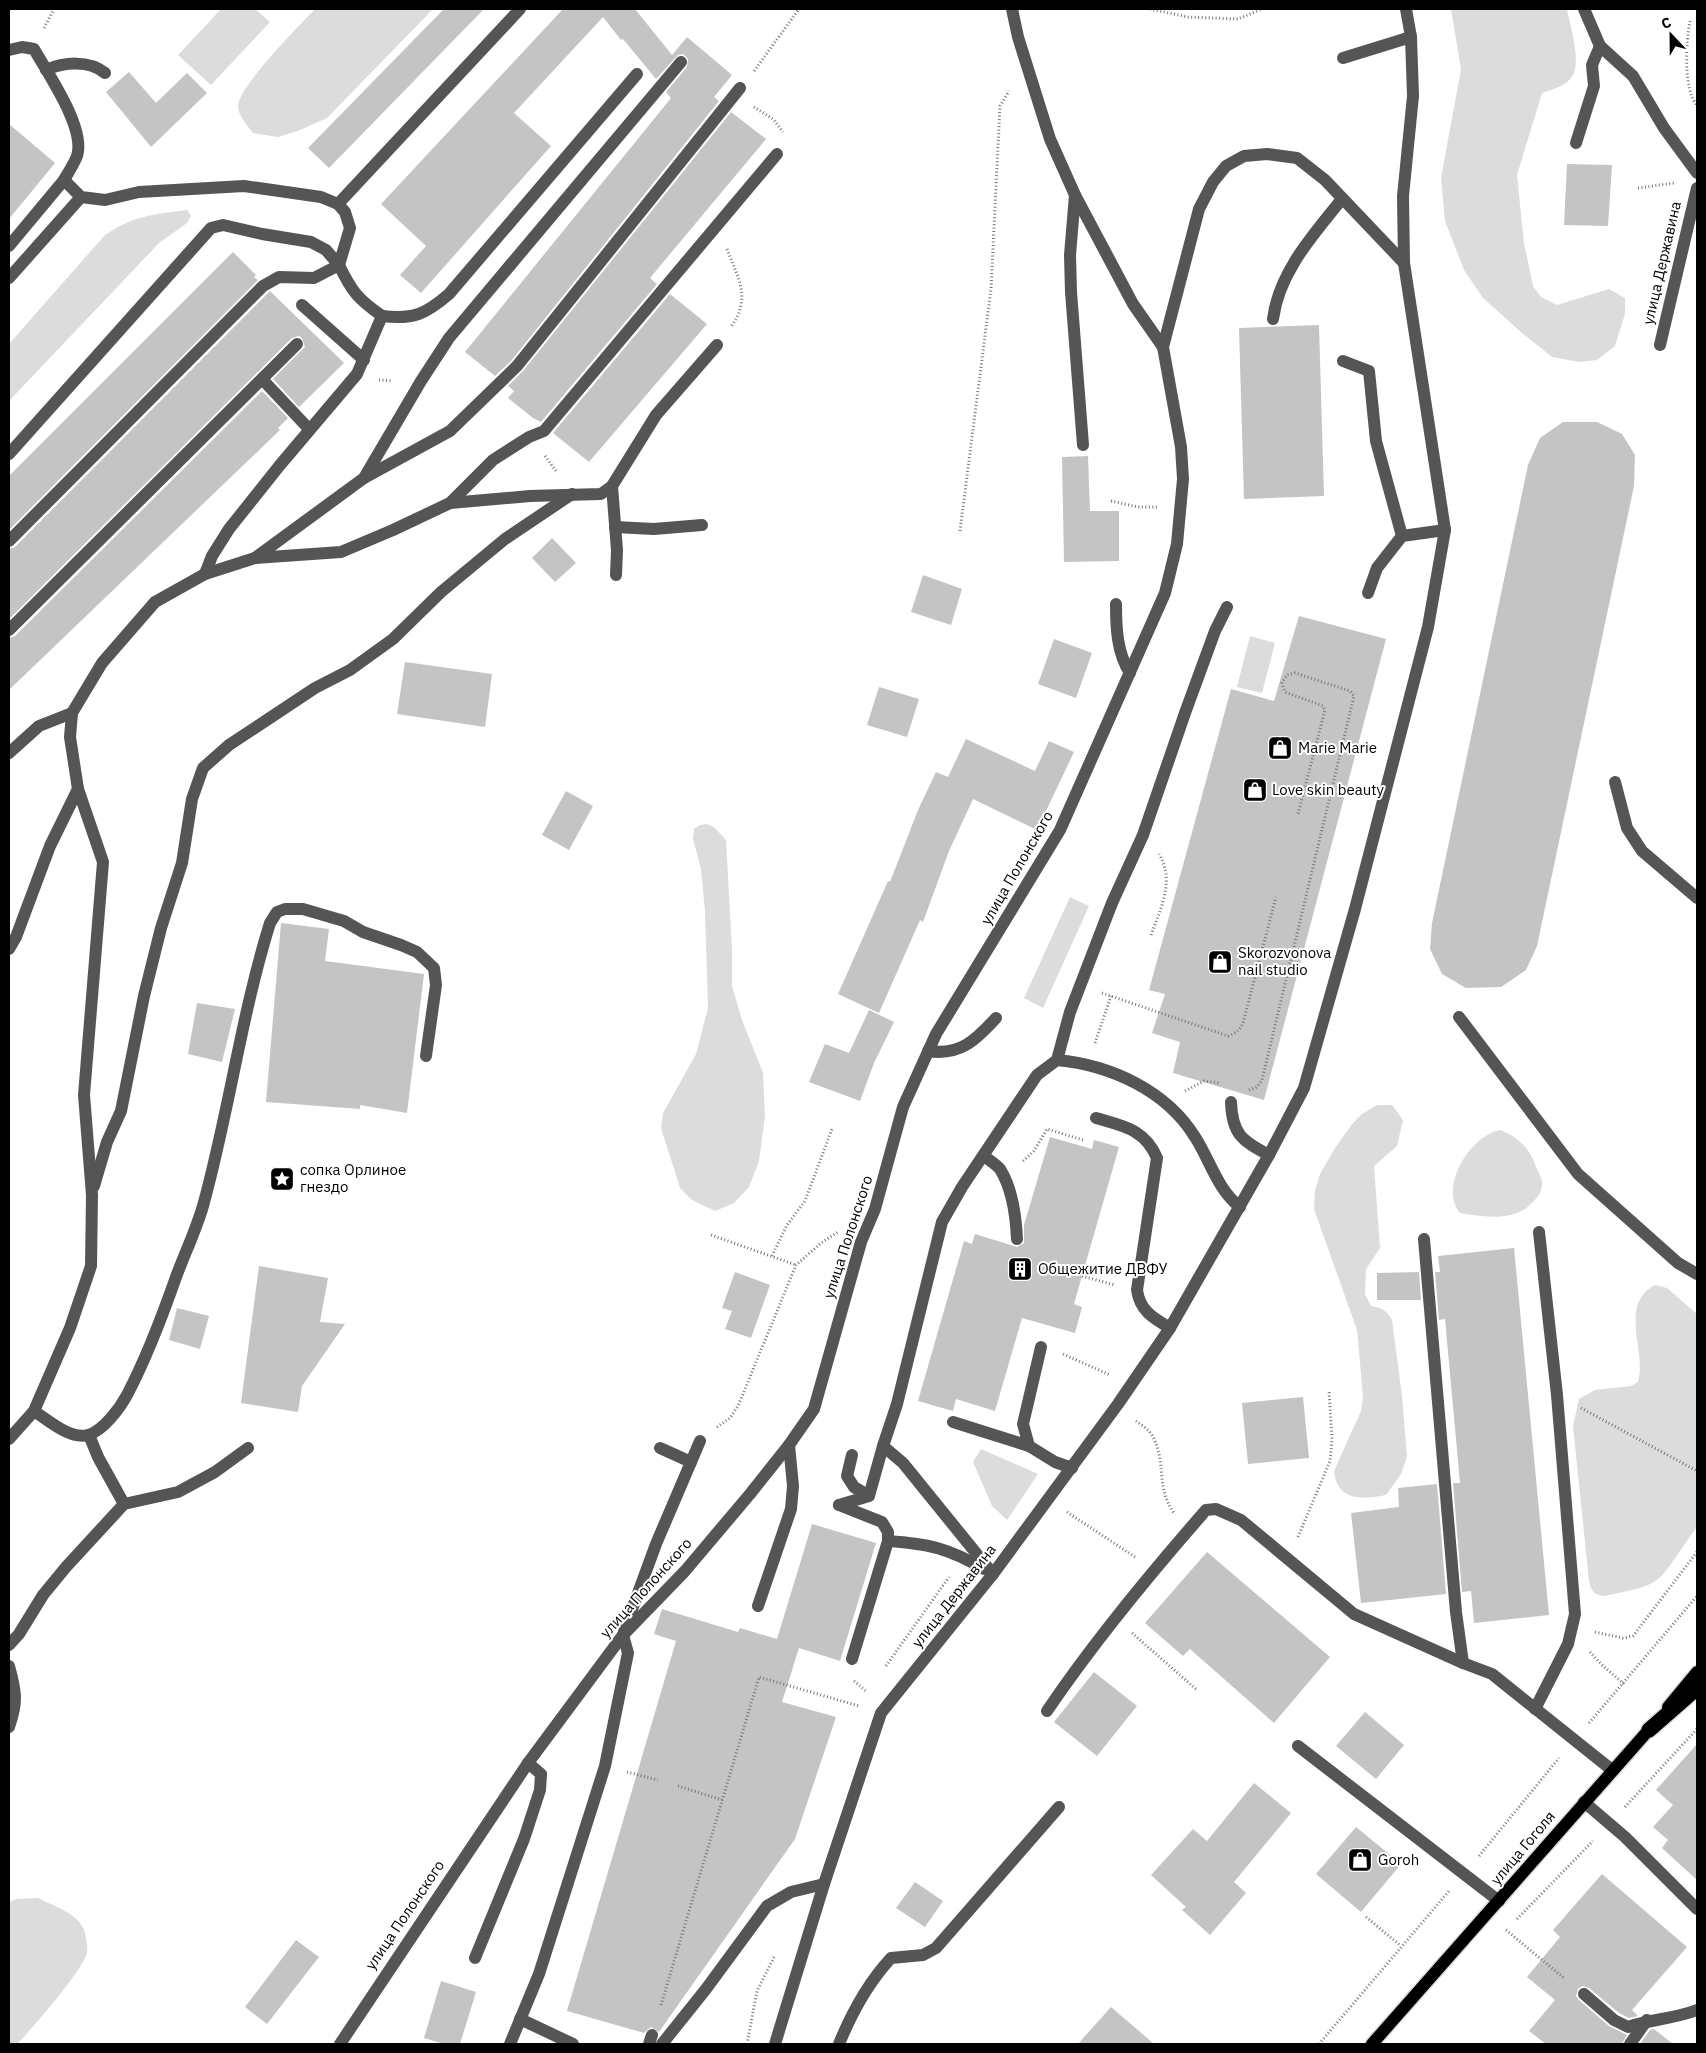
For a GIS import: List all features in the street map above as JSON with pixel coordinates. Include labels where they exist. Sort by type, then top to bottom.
[{"type":"highway","points":[[1649,1730],[1697,1688]]},
{"type":"main road","name":"улица Гоголя","points":[[1372,2044],[1499,1902],[1697,1672]]},
{"type":"street","points":[[338,204],[520,9]]},
{"type":"street","points":[[1012,9],[1018,37],[1027,60],[1050,139],[1075,195],[1133,304],[1163,348]]},
{"type":"street","name":"улица Державина","points":[[774,2044],[824,1884],[881,1713],[993,1574],[1072,1468],[1170,1328],[1240,1207],[1304,1088],[1355,909],[1428,628],[1445,530],[1404,263],[1403,196],[1412,96],[1411,37],[1406,9]]},
{"type":"street","points":[[1584,9],[1600,46],[1634,76],[1664,128],[1694,169]]},
{"type":"street","points":[[1344,58],[1411,37]]},
{"type":"street","points":[[1576,143],[1594,86],[1592,65],[1600,46]]},
{"type":"street","points":[[9,50],[22,47],[34,49],[78,136],[77,156],[64,180],[9,246]]},
{"type":"street","points":[[364,478],[420,381],[449,338],[681,62]]},
{"type":"street","points":[[46,70],[68,63],[97,67],[105,73]]},
{"type":"street","points":[[9,454],[211,228],[223,225],[311,242],[326,250],[339,265],[348,285],[359,299],[382,316],[418,316],[432,308],[449,294],[637,74]]},
{"type":"street","points":[[255,558],[364,478],[450,431],[517,366],[740,88]]},
{"type":"street","points":[[1694,169],[1697,152]]},
{"type":"street","points":[[450,503],[494,460],[529,436],[544,431],[777,154]]},
{"type":"street","points":[[1163,348],[1199,209],[1213,182],[1226,166],[1244,156],[1267,154],[1297,158],[1325,180],[1404,263]]},
{"type":"street","points":[[9,541],[263,286],[279,277],[314,278],[339,265],[350,228],[345,212],[338,204],[321,197],[244,186],[139,192],[105,200],[81,197],[64,180]]},
{"type":"street","name":"улица Державина","points":[[1660,345],[1697,188]]},
{"type":"street","points":[[1075,195],[1070,255],[1071,292],[1083,445]]},
{"type":"street","points":[[9,278],[81,197]]},
{"type":"street","points":[[1273,318],[1276,298],[1296,258],[1342,199]]},
{"type":"street","points":[[302,305],[364,360]]},
{"type":"street","points":[[205,574],[212,556],[229,530],[357,374],[382,316]]},
{"type":"street","points":[[9,630],[297,344]]},
{"type":"street","points":[[9,1439],[34,1411],[70,1328],[91,1266],[92,1195],[84,1095],[102,862],[78,789],[70,737],[72,713],[102,663],[155,602],[205,574],[255,558],[341,552],[450,503],[572,494],[601,494],[612,486],[656,415],[717,345]]},
{"type":"street","name":"улица Полонского","points":[[340,2044],[528,1763],[623,1635],[684,1571],[789,1445],[814,1409],[861,1242],[875,1210],[903,1107],[936,1034],[1060,830],[1165,594],[1177,544],[1182,505],[1181,447],[1163,348]]},
{"type":"street","points":[[1343,361],[1368,371],[1376,440],[1402,536]]},
{"type":"street","points":[[262,379],[310,429]]},
{"type":"street","points":[[612,486],[616,575]]},
{"type":"street","points":[[92,1195],[107,1142],[121,1111],[144,996],[161,928],[182,864],[192,799],[203,768],[229,745],[315,688],[350,670],[393,639],[442,592],[498,545],[572,494]]},
{"type":"street","points":[[615,527],[654,529],[702,525]]},
{"type":"street","points":[[1368,593],[1377,568],[1402,536],[1445,530]]},
{"type":"street","points":[[1116,604],[1119,646],[1125,665],[1130,673]]},
{"type":"street","points":[[868,1496],[897,1404],[942,1222],[951,1203],[1038,1075],[1057,1060],[1080,986],[1112,903],[1143,835],[1198,676],[1227,607]]},
{"type":"street","points":[[9,753],[39,726],[72,713]]},
{"type":"street","points":[[1615,782],[1627,828],[1642,851],[1697,898]]},
{"type":"street","points":[[9,949],[16,936],[50,846],[78,789]]},
{"type":"street","points":[[34,1411],[65,1430],[80,1436],[89,1435],[102,1426],[126,1397],[153,1339],[202,1207],[234,1077],[247,1008],[270,923],[277,912],[285,909],[303,909],[344,920],[363,932],[417,952],[434,968],[436,985],[426,1056]]},
{"type":"street","points":[[1459,1017],[1578,1174],[1678,1262],[1697,1274]]},
{"type":"street","points":[[928,1051],[952,1052],[967,1047],[996,1018]]},
{"type":"street","points":[[1057,1060],[1088,1065],[1148,1090],[1163,1102],[1195,1136],[1221,1186],[1240,1207]]},
{"type":"street","points":[[1231,1102],[1233,1123],[1241,1139],[1269,1155]]},
{"type":"street","points":[[1096,1118],[1137,1131],[1152,1147],[1157,1158],[1137,1290],[1139,1301],[1147,1313],[1170,1328]]},
{"type":"street","points":[[984,1156],[999,1168],[1012,1202],[1017,1239]]},
{"type":"street","points":[[1535,1709],[1568,1644],[1575,1614],[1557,1395],[1539,1232]]},
{"type":"street","points":[[1424,1239],[1456,1612],[1463,1663]]},
{"type":"street","points":[[1029,1446],[1022,1424],[1041,1346]]},
{"type":"street","points":[[953,1422],[1029,1446],[1055,1462],[1072,1468]]},
{"type":"street","points":[[89,1435],[98,1457],[124,1504]]},
{"type":"street","points":[[510,2044],[539,1974],[605,1766],[628,1653],[623,1635],[652,1555],[700,1441]]},
{"type":"street","points":[[758,1606],[791,1509],[793,1486],[789,1445]]},
{"type":"street","points":[[883,1446],[903,1463],[993,1574]]},
{"type":"street","points":[[9,1645],[19,1634],[44,1595],[66,1567],[124,1504],[178,1492],[215,1472],[248,1448]]},
{"type":"street","points":[[660,1448],[691,1462]]},
{"type":"street","points":[[852,1455],[847,1476],[854,1487],[868,1496]]},
{"type":"street","points":[[852,1659],[888,1540],[888,1532],[882,1522],[839,1506],[868,1496]]},
{"type":"street","points":[[1046,1711],[1089,1649],[1154,1569],[1206,1510],[1216,1509],[1241,1520],[1354,1614],[1492,1674],[1612,1770]]},
{"type":"street","points":[[888,1540],[929,1544],[963,1556],[993,1574]]},
{"type":"street","points":[[9,1666],[16,1688],[16,1707],[9,1727]]},
{"type":"street","points":[[1298,1746],[1499,1902]]},
{"type":"street","points":[[475,1958],[524,1839],[540,1790],[542,1774],[528,1763]]},
{"type":"street","points":[[1584,1802],[1625,1837],[1697,1909]]},
{"type":"street","points":[[840,2044],[847,2024],[872,1979],[891,1958],[923,1955],[936,1948],[1059,1807]]},
{"type":"street","points":[[662,2044],[706,1989],[767,1906],[791,1892],[824,1884]]},
{"type":"street","points":[[1584,1994],[1614,2020],[1628,2027],[1647,2020],[1672,2019],[1697,2010]]},
{"type":"street","points":[[520,2019],[573,2044]]},
{"type":"street","points":[[1630,2044],[1647,2020]]},
{"type":"path","points":[[43,30],[54,9]]},
{"type":"path","points":[[777,154],[783,141],[783,130],[773,119],[749,102],[740,88],[799,9]]},
{"type":"path","points":[[1150,9],[1188,16],[1238,19],[1262,9]]},
{"type":"path","points":[[1690,21],[1687,34],[1687,71],[1692,97],[1697,105]]},
{"type":"path","points":[[960,531],[991,289],[1000,106],[1027,60]]},
{"type":"path","points":[[1638,188],[1678,183]]},
{"type":"path","points":[[717,225],[744,292],[738,317],[717,345]]},
{"type":"path","points":[[357,374],[386,382],[420,381]]},
{"type":"path","points":[[1111,501],[1138,507]]},
{"type":"path","points":[[1240,1088],[1253,1090],[1262,1080],[1354,696],[1350,691],[1295,673],[1287,675],[1282,683],[1285,692],[1323,706],[1325,710],[1298,814]]},
{"type":"path","points":[[1143,835],[1157,850],[1167,871],[1165,896],[1151,935]]},
{"type":"path","points":[[1080,986],[1228,1036],[1240,1030],[1276,897]]},
{"type":"path","points":[[1088,1065],[1111,996]]},
{"type":"path","points":[[1163,1102],[1204,1081],[1222,1083]]},
{"type":"path","points":[[772,1256],[787,1225],[804,1200],[832,1129]]},
{"type":"path","points":[[999,1168],[1018,1165],[1034,1150],[1047,1129],[1086,1141]]},
{"type":"path","points":[[700,1441],[730,1418],[738,1406],[796,1265],[821,1243],[875,1210]]},
{"type":"path","points":[[711,1235],[796,1265]]},
{"type":"path","points":[[1082,1276],[1137,1290]]},
{"type":"path","points":[[1075,1358],[1115,1377]]},
{"type":"path","points":[[1285,1556],[1297,1539],[1308,1517],[1330,1461],[1332,1440],[1329,1390]]},
{"type":"path","points":[[1557,1395],[1697,1471]]},
{"type":"path","points":[[1118,1404],[1152,1435],[1161,1458],[1160,1482],[1167,1503],[1187,1532]]},
{"type":"path","points":[[1048,1499],[1154,1569]]},
{"type":"path","points":[[1572,1627],[1623,1638],[1633,1636],[1697,1552]]},
{"type":"path","points":[[884,1668],[963,1556]]},
{"type":"path","points":[[1319,2044],[1697,1596]]},
{"type":"path","points":[[1115,1618],[1197,1690]]},
{"type":"path","points":[[1572,1627],[1602,1665],[1624,1684]]},
{"type":"path","points":[[651,2039],[760,1677],[881,1713]]},
{"type":"path","points":[[860,1706],[873,1684]]},
{"type":"path","points":[[605,1766],[658,1780]]},
{"type":"path","points":[[678,1786],[722,1800]]},
{"type":"path","points":[[1366,1917],[1401,1946]]},
{"type":"path","points":[[1506,1930],[1584,1994]]},
{"type":"shaded area","points":[[221,9],[255,9],[270,22],[211,85],[178,55]]},
{"type":"shaded area","points":[[315,9],[433,9],[327,118],[278,137],[253,133],[240,113],[238,106],[241,97],[258,71]]},
{"type":"shaded area","points":[[1451,9],[1567,9],[1574,42],[1575,69],[1567,82],[1542,93],[1517,175],[1524,243],[1533,286],[1541,297],[1557,305],[1609,289],[1625,298],[1625,314],[1615,346],[1597,360],[1579,362],[1552,357],[1483,298],[1464,270],[1445,221],[1441,178],[1461,69]]},
{"type":"shaded area","points":[[187,210],[191,216],[187,223],[159,243],[9,401],[9,344],[105,235],[134,220]]},
{"type":"shaded area","points":[[1250,636],[1275,643],[1262,693],[1237,687]]},
{"type":"shaded area","points":[[707,824],[715,828],[726,840],[732,949],[732,986],[742,1020],[763,1073],[765,1116],[759,1161],[749,1187],[734,1203],[715,1211],[692,1200],[680,1188],[661,1128],[663,1113],[696,1054],[708,1008],[705,911],[701,869],[693,839],[694,829],[700,825]]},
{"type":"shaded area","points":[[1070,897],[1089,906],[1043,1008],[1024,998]]},
{"type":"shaded area","points":[[1377,1105],[1392,1105],[1403,1120],[1397,1146],[1374,1166],[1380,1248],[1366,1269],[1365,1294],[1371,1306],[1384,1310],[1392,1320],[1402,1396],[1407,1457],[1401,1474],[1386,1495],[1360,1498],[1345,1493],[1340,1488],[1334,1471],[1361,1411],[1363,1397],[1357,1330],[1314,1209],[1315,1191],[1320,1174],[1335,1148],[1353,1123],[1362,1114]]},
{"type":"shaded area","points":[[1500,1130],[1517,1139],[1530,1154],[1542,1181],[1540,1192],[1535,1200],[1517,1213],[1489,1217],[1460,1213],[1454,1202],[1453,1190],[1455,1177],[1461,1164],[1478,1141]]},
{"type":"shaded area","points":[[1655,1285],[1667,1288],[1697,1314],[1697,1527],[1664,1573],[1654,1582],[1636,1589],[1605,1596],[1598,1595],[1594,1592],[1589,1581],[1573,1426],[1579,1399],[1595,1390],[1631,1386],[1638,1382],[1640,1370],[1636,1316],[1638,1304],[1644,1293]]},
{"type":"shaded area","points":[[981,1449],[1038,1474],[1007,1520],[992,1506],[973,1462]]},
{"type":"shaded area","points":[[38,1898],[71,1915],[81,1924],[85,1932],[87,1953],[67,1986],[44,2013],[17,2044],[9,2044],[9,1902],[16,1899]]},
{"type":"building","points":[[444,9],[484,9],[329,168],[308,148]]},
{"type":"building","points":[[563,9],[635,9],[672,55],[687,37],[732,75],[714,97],[719,101],[511,361],[495,376],[465,352],[671,98],[666,92],[687,67],[688,59],[683,54],[678,55],[656,79],[603,17],[514,113],[551,146],[421,293],[400,275],[426,246],[381,204]]},
{"type":"building","points":[[129,72],[156,103],[187,73],[207,93],[151,147],[106,92]]},
{"type":"building","points":[[731,112],[766,139],[650,278],[657,284],[541,422],[533,418],[508,398],[514,391],[508,386],[523,371]]},
{"type":"building","points":[[9,124],[55,163],[9,219]]},
{"type":"building","points":[[1567,164],[1612,165],[1608,226],[1564,225]]},
{"type":"building","points":[[233,252],[256,275],[254,277],[258,280],[9,530],[9,476]]},
{"type":"building","points":[[270,291],[344,363],[299,407],[273,379],[305,347],[302,338],[299,336],[292,338],[9,619],[9,549],[15,547]]},
{"type":"building","points":[[670,294],[707,324],[589,462],[553,433]]},
{"type":"building","points":[[1319,325],[1324,496],[1244,499],[1239,328]]},
{"type":"building","points":[[262,391],[288,418],[278,428],[280,430],[9,690],[9,638],[15,636]]},
{"type":"building","points":[[1563,422],[1597,422],[1622,434],[1635,455],[1634,486],[1537,946],[1526,970],[1501,987],[1466,988],[1442,974],[1430,949],[1432,923],[1528,465],[1540,438]]},
{"type":"building","points":[[1088,456],[1090,511],[1119,511],[1119,561],[1064,562],[1062,457]]},
{"type":"building","points":[[552,538],[576,563],[555,582],[532,558]]},
{"type":"building","points":[[923,575],[962,589],[951,625],[911,612]]},
{"type":"building","points":[[1299,616],[1386,639],[1264,1100],[1173,1073],[1180,1042],[1152,1033],[1165,994],[1149,990],[1231,689],[1274,701]]},
{"type":"building","points":[[1054,639],[1092,653],[1076,698],[1038,684]]},
{"type":"building","points":[[405,662],[492,674],[485,727],[397,714]]},
{"type":"building","points":[[879,687],[919,699],[907,737],[867,725]]},
{"type":"building","points":[[966,739],[1035,771],[1049,741],[1074,752],[1037,830],[973,799],[949,851],[923,922],[920,920],[879,1013],[838,994],[888,881],[890,882],[918,810],[936,772],[948,777]]},
{"type":"building","points":[[566,791],[593,806],[569,850],[542,835]]},
{"type":"building","points":[[281,923],[329,929],[325,961],[424,974],[407,1113],[360,1105],[360,1109],[266,1102]]},
{"type":"building","points":[[197,1003],[235,1009],[222,1062],[188,1054]]},
{"type":"building","points":[[869,1010],[894,1022],[874,1063],[860,1101],[809,1082],[825,1044],[849,1053]]},
{"type":"building","name":"Общежитие ДВФУ","points":[[1050,1137],[1092,1149],[1094,1140],[1119,1147],[1074,1304],[1082,1307],[1075,1333],[1022,1318],[995,1411],[956,1399],[953,1411],[918,1401],[964,1241],[972,1244],[975,1234],[1017,1247],[1024,1243],[1024,1225]]},
{"type":"building","points":[[1514,1248],[1549,1615],[1474,1623],[1471,1591],[1462,1592],[1453,1483],[1460,1483],[1445,1319],[1439,1320],[1435,1272],[1440,1272],[1438,1256]]},
{"type":"building","points":[[259,1266],[328,1278],[320,1322],[345,1324],[302,1386],[298,1412],[241,1403]]},
{"type":"building","points":[[735,1272],[770,1285],[751,1338],[725,1329],[732,1311],[722,1308]]},
{"type":"building","points":[[1419,1272],[1421,1300],[1377,1300],[1377,1273]]},
{"type":"building","points":[[177,1308],[209,1316],[200,1349],[169,1340]]},
{"type":"building","points":[[1303,1397],[1309,1458],[1248,1464],[1242,1403]]},
{"type":"building","points":[[1437,1484],[1446,1594],[1361,1603],[1351,1513],[1399,1507],[1398,1488]]},
{"type":"building","points":[[812,1524],[876,1543],[840,1661],[799,1648],[782,1702],[836,1717],[795,1839],[659,2032],[651,2027],[644,2033],[567,2011],[676,1641],[654,1634],[662,1609],[738,1632],[740,1628],[777,1639]]},
{"type":"building","points":[[1207,1552],[1330,1657],[1274,1723],[1190,1649],[1183,1656],[1145,1623]]},
{"type":"building","points":[[1094,1672],[1137,1706],[1097,1756],[1054,1722]]},
{"type":"building","points":[[1365,1712],[1404,1745],[1376,1779],[1336,1746]]},
{"type":"building","points":[[1697,1744],[1697,1880],[1662,1848],[1668,1840],[1653,1827],[1673,1805],[1656,1790]]},
{"type":"building","points":[[1254,1783],[1291,1813],[1234,1882],[1246,1893],[1210,1935],[1182,1910],[1186,1907],[1151,1875],[1193,1829],[1207,1841]]},
{"type":"building","points":[[1356,1827],[1401,1864],[1361,1912],[1316,1874]]},
{"type":"building","points":[[1602,1874],[1687,1947],[1632,2010],[1638,2016],[1629,2018],[1619,2013],[1589,1988],[1582,1986],[1578,1989],[1576,1996],[1579,2000],[1609,2026],[1627,2035],[1622,2044],[1546,2044],[1529,2031],[1555,2000],[1527,1977],[1560,1937],[1553,1930]]},
{"type":"building","points":[[915,1882],[943,1901],[925,1927],[896,1908]]},
{"type":"building","points":[[296,1940],[319,1957],[267,2024],[245,2007]]},
{"type":"building","points":[[441,1981],[476,1992],[460,2044],[444,2044],[424,2038]]},
{"type":"building","points":[[1111,2007],[1154,2044],[1078,2044]]},
{"type":"building","points":[[1654,2029],[1673,2044],[1640,2044],[1650,2030]]},
{"type":"place","name":"Marie Marie","points":[[1280,748]]},
{"type":"place","name":"Love skin beauty","points":[[1255,790]]},
{"type":"place","name":"Skorozvonova nail studio","points":[[1220,962]]},
{"type":"place","name":"сопка Орлиное гнездо","points":[[282,1179]]},
{"type":"place","name":"Общежитие ДВФУ","points":[[1020,1269]]},
{"type":"place","name":"Goroh","points":[[1360,1860]]}]
